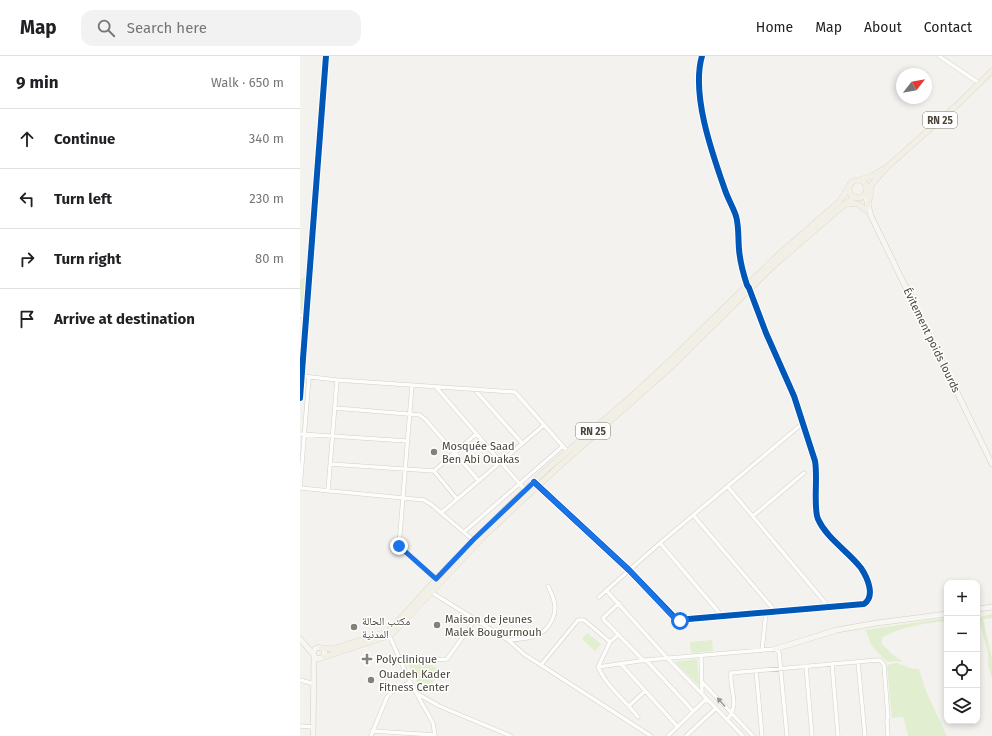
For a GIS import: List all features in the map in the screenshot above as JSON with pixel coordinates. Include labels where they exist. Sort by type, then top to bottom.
[{"type":"main road","points":[[300,398],[326,56]]},
{"type":"main road","name":"RN 25","points":[[866,192],[886,168],[992,71]]},
{"type":"main road","name":"RN 25","points":[[856,181],[872,176],[886,168]]},
{"type":"main road","points":[[866,192],[862,197],[856,198],[850,194],[850,185],[856,181],[864,183],[866,192],[867,207]]},
{"type":"main road","points":[[867,207],[870,192],[875,181]]},
{"type":"main road","name":"RN 25","points":[[319,648],[333,649],[388,634],[436,579],[473,540],[526,490],[535,484],[663,374],[777,256],[840,201],[850,185]]},
{"type":"main road","name":"RN 25","points":[[322,658],[388,634],[568,452],[647,382],[748,287],[845,204],[856,198]]},
{"type":"main road","name":"Évitement poids lourds","points":[[856,198],[867,207],[992,464]]},
{"type":"main road","points":[[845,204],[854,203],[867,207]]},
{"type":"main road","points":[[980,609],[992,607]]},
{"type":"main road","points":[[775,649],[837,630],[944,614]]},
{"type":"main road","points":[[300,639],[314,656],[318,659],[322,658]]},
{"type":"main road","points":[[305,644],[319,648],[325,652],[315,671]]},
{"type":"main road","points":[[313,736],[315,671],[314,650],[319,648]]},
{"type":"street","points":[[535,484],[629,570],[677,620],[864,604],[870,598],[870,590],[865,574],[824,529],[818,518],[816,511],[817,472],[815,461],[794,396],[766,333],[748,287],[740,260],[738,223],[725,191],[702,112],[698,83],[699,65],[702,56]]},
{"type":"street","points":[[939,56],[979,83]]},
{"type":"street","points":[[300,315],[307,316]]},
{"type":"street","points":[[302,376],[337,380],[515,392],[568,452]]},
{"type":"street","points":[[309,377],[300,488],[428,501],[473,540]]},
{"type":"street","points":[[328,491],[337,380]]},
{"type":"street","points":[[412,385],[399,546],[436,579]]},
{"type":"street","points":[[436,387],[526,490]]},
{"type":"street","points":[[474,389],[522,443]]},
{"type":"street","points":[[335,408],[410,414],[423,417],[479,481]]},
{"type":"street","points":[[599,596],[660,542],[694,516],[803,423]]},
{"type":"street","points":[[441,513],[544,425]]},
{"type":"street","points":[[300,434],[407,441]]},
{"type":"street","points":[[434,472],[476,434]]},
{"type":"street","points":[[464,532],[563,446]]},
{"type":"street","points":[[330,464],[434,472],[457,499]]},
{"type":"street","points":[[753,516],[804,472]]},
{"type":"street","points":[[728,486],[828,606]]},
{"type":"street","points":[[694,516],[776,612]]},
{"type":"street","points":[[660,542],[722,616]]},
{"type":"street","points":[[508,640],[530,638],[539,635],[549,626],[555,609],[554,601],[548,586]]},
{"type":"street","points":[[606,590],[668,659],[742,736]]},
{"type":"street","points":[[431,592],[508,640],[525,655],[651,736]]},
{"type":"street","points":[[619,603],[603,619],[693,710]]},
{"type":"street","points":[[762,650],[766,612]]},
{"type":"street","points":[[401,662],[447,659],[475,620]]},
{"type":"street","points":[[541,665],[578,620],[584,620],[610,642]]},
{"type":"street","points":[[372,731],[435,736],[433,723],[410,682],[388,634]]},
{"type":"street","points":[[598,667],[610,642],[618,635]]},
{"type":"street","points":[[598,667],[645,660],[775,649],[779,652],[787,736]]},
{"type":"street","points":[[701,656],[702,694]]},
{"type":"street","points":[[727,720],[732,714],[734,707],[731,673],[878,660],[883,662],[888,717],[886,720],[888,736]]},
{"type":"street","points":[[858,662],[865,736]]},
{"type":"street","points":[[621,664],[677,726]]},
{"type":"street","points":[[832,664],[838,736]]},
{"type":"street","points":[[806,666],[812,736]]},
{"type":"street","points":[[598,667],[606,681],[638,717]]},
{"type":"street","points":[[756,670],[762,736]]},
{"type":"street","points":[[300,680],[314,684]]},
{"type":"street","points":[[371,736],[387,697],[393,691],[410,682]]},
{"type":"street","points":[[702,682],[753,736]]},
{"type":"street","points":[[629,706],[645,691]]},
{"type":"street","points":[[417,694],[440,706],[511,736]]},
{"type":"street","points":[[668,736],[706,699]]},
{"type":"street","points":[[686,736],[715,709]]},
{"type":"street","points":[[300,726],[313,727]]},
{"type":"green space","points":[[306,271],[305,307],[303,310],[301,309],[300,280],[305,277]]},
{"type":"green space","points":[[992,614],[992,618],[983,619],[992,658],[992,678],[988,666],[988,654],[980,624],[980,617]]},
{"type":"green space","points":[[944,618],[944,621],[905,628],[882,638],[882,644],[903,662],[888,662],[885,660],[871,645],[867,633],[864,630]]},
{"type":"green space","points":[[587,633],[601,644],[595,651],[582,639]]},
{"type":"green space","points":[[712,640],[713,651],[691,653],[690,642]]},
{"type":"green space","points":[[697,659],[699,686],[675,662]]},
{"type":"green space","points":[[427,663],[439,669],[431,688],[417,682],[408,664]]},
{"type":"green space","points":[[897,663],[913,669],[919,669],[925,689],[947,736],[908,736],[904,719],[902,717],[892,718],[887,666]]},
{"type":"cycle path","points":[[300,398],[326,56]]},
{"type":"cycle path","points":[[534,482],[629,570],[677,620],[864,604],[868,601],[870,591],[866,576],[856,562],[832,539],[818,519],[816,508],[815,461],[794,396],[766,333],[747,285],[740,258],[736,216],[726,193],[704,123],[699,88],[699,71],[702,56]]},
{"type":"place","name":"Mosquée Saad Ben Abi Ouakas","points":[[434,452]]},
{"type":"place","name":"Maison de jeunes Malek Bougurmouh","points":[[437,625]]},
{"type":"place","name":"مكتب الحالة المدنية","points":[[354,627]]},
{"type":"place","name":"Polyclinique","points":[[367,659]]},
{"type":"place","name":"Ouadeh Kader Fitness Center","points":[[371,680]]},
{"type":"route","points":[[399,546],[436,579],[473,540],[534,482],[629,570],[674,618],[680,621]]}]
